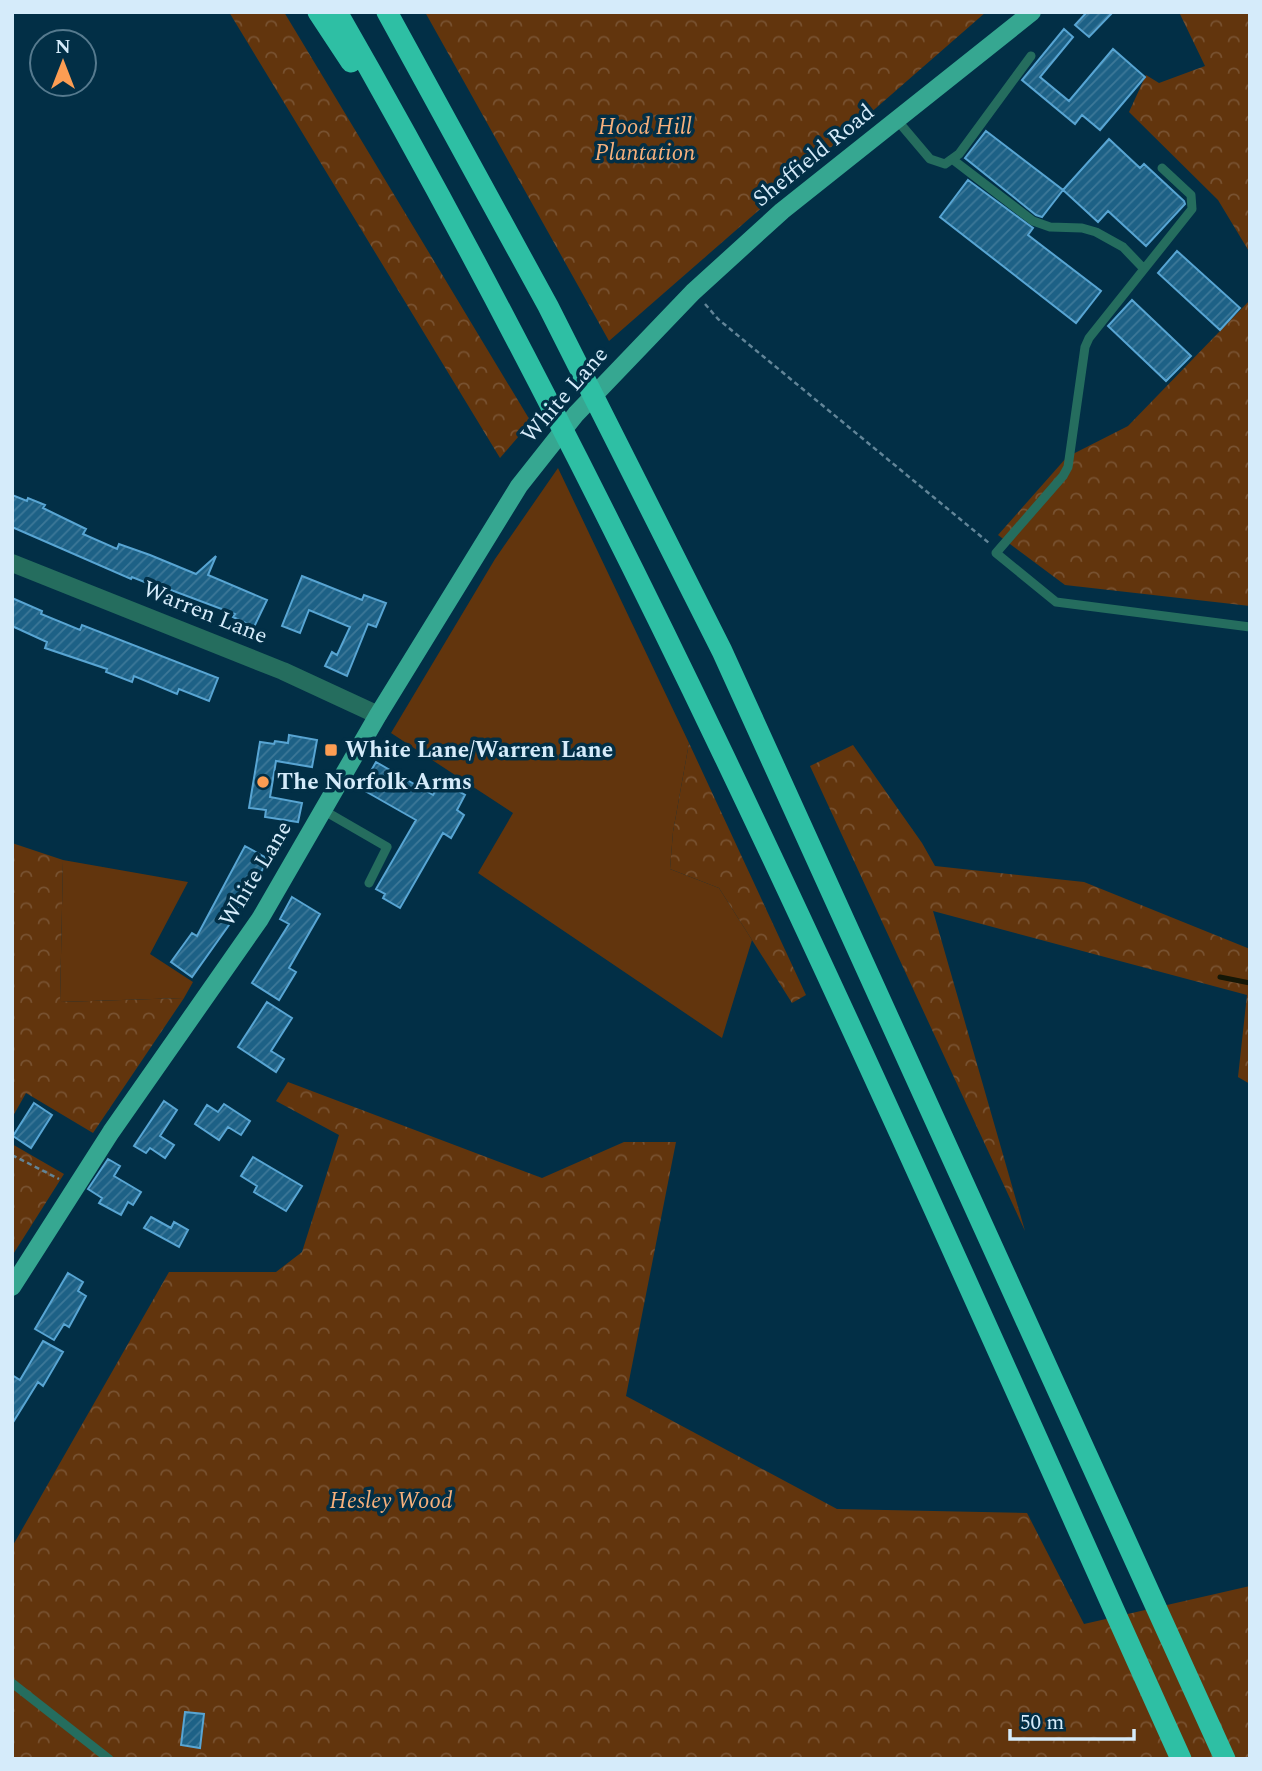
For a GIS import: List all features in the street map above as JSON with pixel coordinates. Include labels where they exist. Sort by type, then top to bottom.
[{"type":"highway","points":[[318,12],[454,223]]},
{"type":"highway","points":[[337,12],[507,320],[650,600],[785,883],[1181,1759]]},
{"type":"highway","points":[[387,12],[548,306],[722,651],[1225,1759]]},
{"type":"main road","name":"Sheffield Road","points":[[637,350],[693,292],[782,211],[1032,12]]},
{"type":"main road","name":"White Lane","points":[[12,1287],[111,1132],[260,919],[378,715],[519,486],[576,414],[637,350]]},
{"type":"street","name":"Warren Lane","points":[[12,563],[283,671],[378,715]]},
{"type":"lane","points":[[897,120],[930,159],[945,164],[959,154],[1031,56]]},
{"type":"lane","points":[[952,159],[1033,221],[1051,227],[1082,228],[1096,232],[1123,247],[1144,269]]},
{"type":"lane","points":[[1162,168],[1191,195],[1192,209],[1089,338],[1085,347],[1068,467],[1063,477],[996,553],[1056,601],[1250,627]]},
{"type":"lane","points":[[323,810],[387,847],[369,883]]},
{"type":"lane","points":[[12,1683],[109,1759]]},
{"type":"path","points":[[693,292],[718,318],[990,544],[996,553]]},
{"type":"path","points":[[12,1155],[76,1188]]},
{"type":"path","points":[[1250,1637],[1250,1644]]},
{"type":"green space","points":[[229,12],[284,12],[531,422],[500,458]]},
{"type":"green space","name":"Hood Hill Plantation","points":[[425,12],[986,12],[609,341]]},
{"type":"green space","points":[[1179,12],[1250,12],[1250,253],[1218,200],[1129,112],[1146,75],[1159,83],[1205,66]]},
{"type":"green space","points":[[1250,300],[1250,606],[1065,585],[998,535],[1067,457],[1128,426]]},
{"type":"green space","points":[[558,468],[689,743],[673,832],[670,869],[719,888],[752,940],[722,1038],[478,873],[513,813],[391,733],[495,559]]},
{"type":"green space","points":[[689,743],[806,995],[792,1003],[719,888],[670,869],[673,832]]},
{"type":"green space","points":[[853,745],[922,843],[935,866],[1084,882],[1250,949],[1250,1084],[1238,1077],[1247,995],[933,911],[1025,1231],[810,766]]},
{"type":"green space","points":[[12,843],[63,860],[60,1002],[184,998],[93,1133],[26,1093],[12,1118]]},
{"type":"green space","points":[[63,860],[188,882],[150,954],[193,982],[184,998],[60,1002]]},
{"type":"green space","name":"Hesley Wood","points":[[288,1082],[542,1178],[624,1142],[676,1142],[626,1396],[837,1509],[1027,1513],[1084,1624],[1250,1586],[1250,1759],[12,1759],[12,1547],[169,1272],[276,1272],[302,1252],[339,1135],[276,1101]]},
{"type":"green space","points":[[12,1144],[64,1174],[12,1256]]},
{"type":"building","points":[[1087,12],[1113,12],[1089,37],[1075,25]]},
{"type":"building","points":[[1064,29],[1073,37],[1040,77],[1069,101],[1113,49],[1145,77],[1100,130],[1082,115],[1075,124],[1022,80]]},
{"type":"building","points":[[986,131],[1063,190],[1042,217],[965,158]]},
{"type":"building","points":[[1109,139],[1140,168],[1144,164],[1184,201],[1185,204],[1146,246],[1108,211],[1098,222],[1063,190]]},
{"type":"building","points":[[968,180],[1033,228],[1028,235],[1101,291],[1076,323],[940,217]]},
{"type":"building","points":[[1177,251],[1240,308],[1220,330],[1158,273]]},
{"type":"building","points":[[1132,300],[1191,356],[1166,381],[1108,326]]},
{"type":"building","points":[[12,495],[45,505],[43,508],[86,529],[83,534],[117,549],[119,544],[196,574],[216,556],[208,575],[267,600],[254,627],[233,617],[235,614],[163,587],[162,589],[132,577],[131,579],[12,527]]},
{"type":"building","points":[[302,576],[362,600],[364,595],[386,603],[376,627],[368,624],[347,676],[325,666],[332,652],[337,655],[350,627],[309,610],[300,633],[282,626]]},
{"type":"building","points":[[12,598],[42,611],[41,614],[80,630],[82,625],[218,678],[209,701],[179,689],[177,694],[134,676],[132,682],[106,672],[107,669],[45,648],[47,642],[12,626]]},
{"type":"building","name":"The Norfolk Arms","points":[[289,735],[317,740],[312,767],[276,761],[270,797],[302,803],[298,822],[265,817],[266,810],[249,808],[260,742],[288,743]]},
{"type":"building","points":[[376,762],[433,795],[441,781],[465,795],[457,810],[464,815],[451,838],[443,833],[400,908],[383,898],[385,894],[376,889],[416,820],[365,791],[371,781],[367,778]]},
{"type":"building","points":[[245,846],[268,859],[258,878],[255,876],[229,925],[192,977],[171,962],[192,933],[197,936]]},
{"type":"building","points":[[292,897],[320,914],[289,968],[296,972],[279,1000],[252,983],[289,924],[280,919]]},
{"type":"building","points":[[267,1002],[292,1018],[271,1051],[284,1059],[276,1072],[238,1047]]},
{"type":"building","points":[[164,1101],[177,1110],[160,1136],[174,1145],[165,1158],[150,1148],[146,1153],[134,1146]]},
{"type":"building","points":[[34,1103],[52,1115],[31,1148],[13,1136]]},
{"type":"building","points":[[224,1104],[250,1121],[241,1135],[228,1127],[219,1140],[195,1124],[207,1105],[218,1112]]},
{"type":"building","points":[[253,1157],[302,1186],[286,1211],[254,1192],[257,1186],[241,1176]]},
{"type":"building","points":[[108,1159],[120,1166],[114,1176],[141,1192],[133,1205],[128,1202],[121,1215],[99,1203],[102,1198],[88,1189]]},
{"type":"building","points":[[151,1217],[171,1228],[174,1222],[188,1230],[179,1247],[144,1228]]},
{"type":"building","points":[[68,1273],[83,1282],[78,1291],[86,1296],[69,1327],[64,1324],[54,1340],[35,1329]]},
{"type":"building","points":[[43,1341],[63,1352],[43,1386],[38,1382],[12,1424],[12,1375],[20,1380]]},
{"type":"building","points":[[185,1712],[204,1714],[200,1748],[181,1745]]},
{"type":"waterway","points":[[1220,977],[1250,983]]},
{"type":"place","name":"White Lane/Warren Lane","points":[[331,750]]},
{"type":"place","name":"The Norfolk Arms","points":[[263,782]]}]
